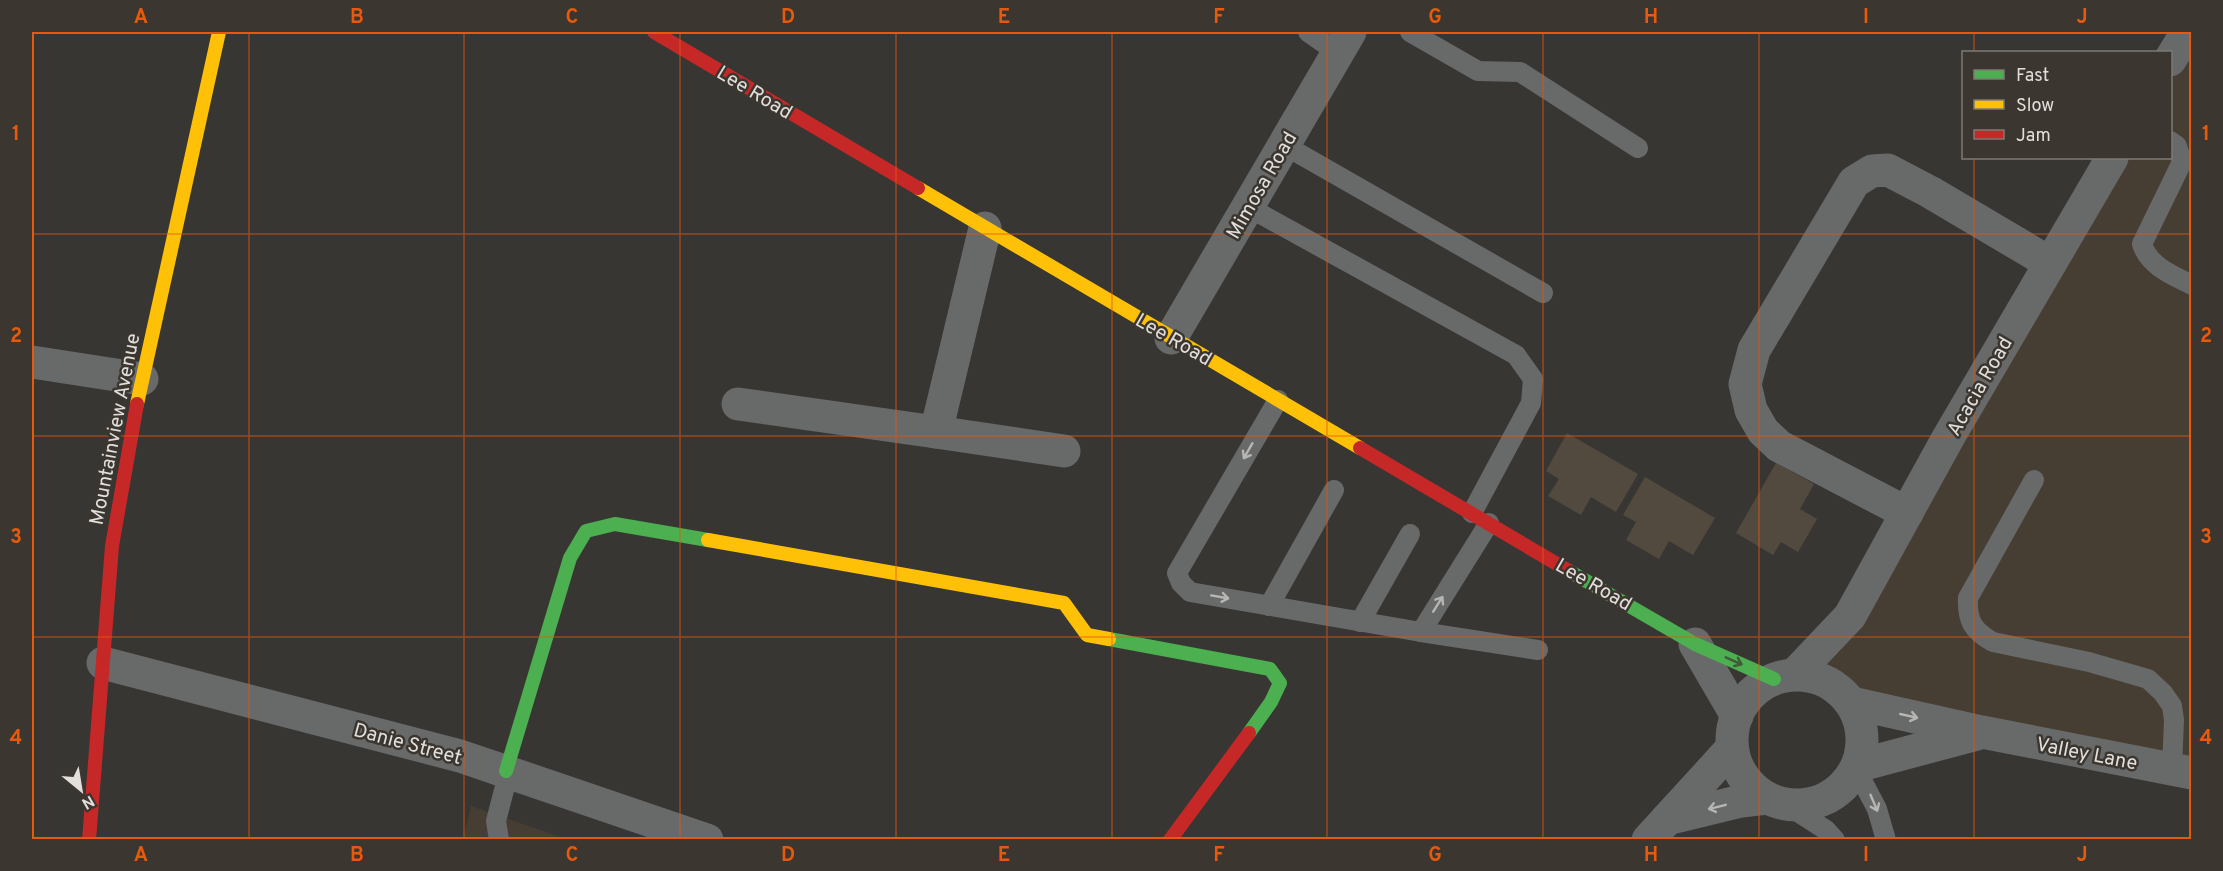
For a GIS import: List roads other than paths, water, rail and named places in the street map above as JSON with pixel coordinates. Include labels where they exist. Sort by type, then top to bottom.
[{"type":"street","name":"Mountainview Avenue","points":[[88,840],[112,546],[142,379],[219,32]]},
{"type":"street","name":"Lee Road","points":[[654,32],[1695,644],[1784,676]]},
{"type":"street","points":[[2172,57],[2187,32]]},
{"type":"street","name":"Mimosa Road","points":[[1171,338],[1344,42]]},
{"type":"street","name":"Acacia Road","points":[[1784,676],[1850,616],[1948,438],[2111,159]]},
{"type":"street","points":[[1907,513],[1779,446],[1763,430],[1751,410],[1745,384],[1754,351],[1854,182],[1872,171],[1888,170],[1930,192],[2050,263]]},
{"type":"street","points":[[936,432],[985,228]]},
{"type":"street","points":[[32,362],[142,379]]},
{"type":"street","points":[[738,404],[1064,451]]},
{"type":"street","points":[[507,771],[570,558],[586,531],[615,524],[1065,603],[1074,615],[1079,629],[1087,635],[1270,669],[1281,683],[1271,702],[1170,840]]},
{"type":"street","name":"Acacia Road","points":[[1845,695],[1850,616]]},
{"type":"street","name":"Lee Road","points":[[1695,644],[1737,716]]},
{"type":"street","name":"Danie Street","points":[[103,663],[448,753],[707,840]]},
{"type":"street","points":[[1657,829],[1741,801],[1808,805],[1828,798],[1845,785],[1857,768],[1863,745],[1861,723],[1845,695],[1817,677],[1784,676],[1755,690],[1741,707],[1732,727],[1732,748],[1738,768],[1750,786],[1777,802]]},
{"type":"street","name":"Valley Lane","points":[[1845,695],[1982,732],[2182,771]]},
{"type":"street","name":"Valley Lane","points":[[1857,768],[1982,732]]},
{"type":"street","points":[[1657,829],[1732,748]]},
{"type":"lane","points":[[1308,32],[1344,42]]},
{"type":"lane","points":[[1410,32],[1478,71],[1520,72],[1638,148]]},
{"type":"lane","points":[[2172,142],[2177,146],[2182,162],[2142,244],[2146,255],[2153,262],[2163,270],[2191,284]]},
{"type":"lane","points":[[1284,145],[1543,292]]},
{"type":"lane","points":[[1248,207],[1516,355],[1533,379],[1531,403],[1480,518],[1421,633]]},
{"type":"lane","points":[[1278,400],[1178,573],[1181,584],[1190,592],[1421,633],[1538,650]]},
{"type":"lane","points":[[2034,480],[1968,598],[1968,616],[1980,635],[1994,642],[2089,662],[2148,679],[2163,693],[2172,706],[2182,771]]},
{"type":"lane","points":[[1269,606],[1334,490]]},
{"type":"lane","points":[[1359,622],[1410,534]]},
{"type":"lane","points":[[1857,768],[1877,809],[1886,840]]},
{"type":"lane","points":[[498,840],[496,821],[507,771]]},
{"type":"lane","points":[[1777,802],[1826,830],[1835,840]]}]
